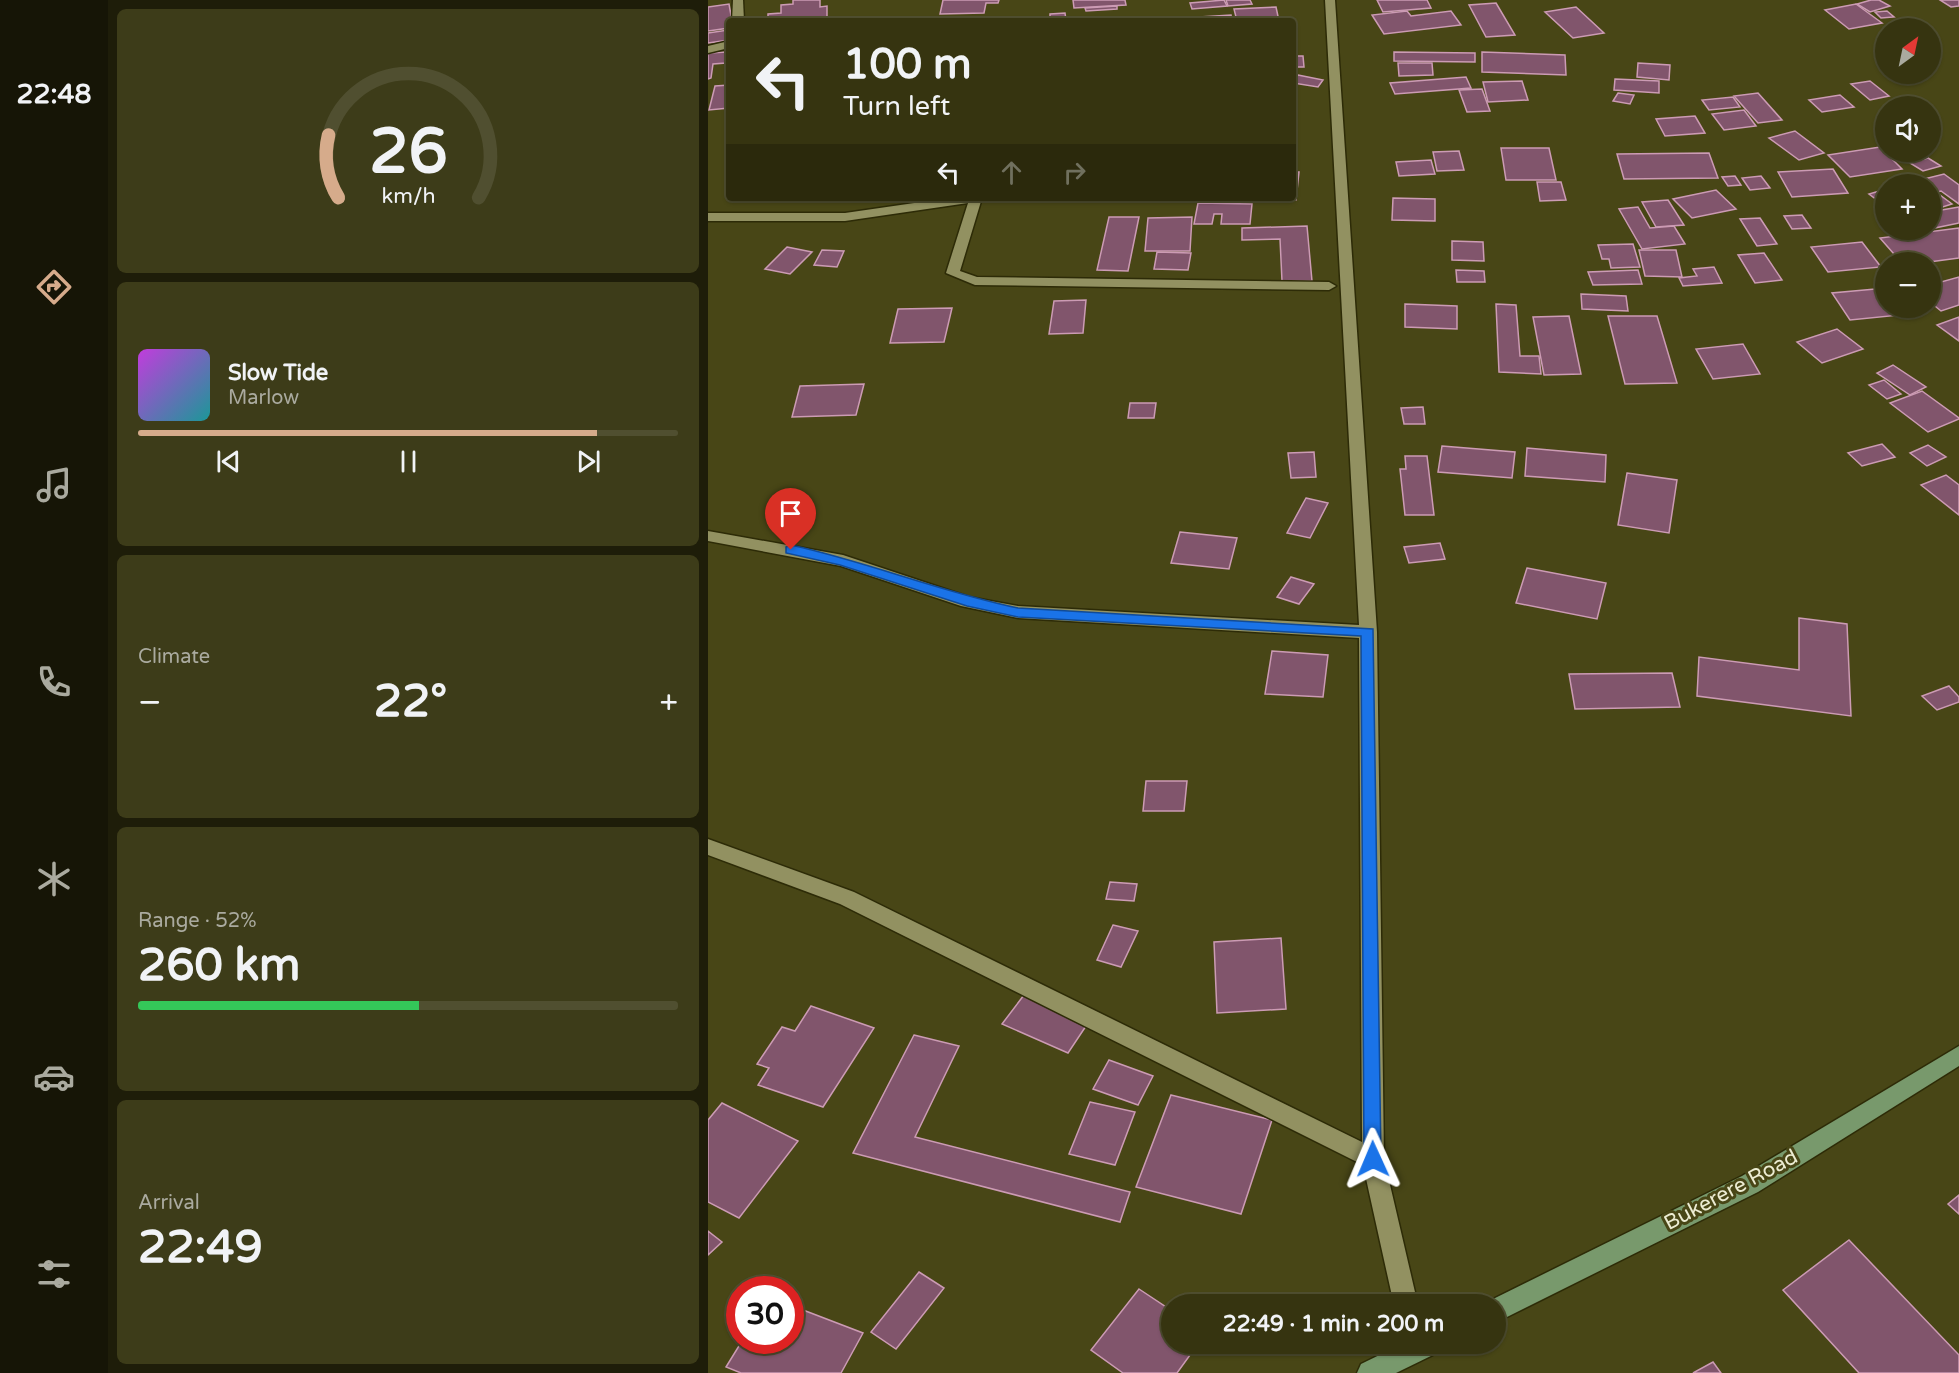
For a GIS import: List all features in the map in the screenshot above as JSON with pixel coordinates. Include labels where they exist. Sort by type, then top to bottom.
[{"type":"street","points":[[738,0],[738,18]]},
{"type":"street","points":[[1330,0],[1368,632],[1373,1159],[1404,1294]]},
{"type":"street","points":[[708,50],[726,45]]},
{"type":"street","points":[[708,217],[844,217],[954,201]]},
{"type":"street","points":[[974,201],[953,273],[975,281],[1329,286]]},
{"type":"street","points":[[708,536],[843,561],[967,602],[1018,612],[1368,632]]},
{"type":"street","points":[[708,847],[847,898],[1373,1159]]},
{"type":"street","name":"Bukerere Road","points":[[1506,1305],[1750,1184],[1959,1055]]},
{"type":"street","points":[[1370,1373],[1404,1354]]},
{"type":"building","points":[[793,0],[820,0],[820,7],[827,6],[827,17],[768,18],[768,14],[781,13],[781,5],[793,4]]},
{"type":"building","points":[[943,0],[999,0],[998,3],[986,3],[984,13],[940,14]]},
{"type":"building","points":[[1073,0],[1125,0],[1126,5],[1074,8]]},
{"type":"building","points":[[1224,0],[1227,6],[1192,9],[1190,3]]},
{"type":"building","points":[[1226,0],[1250,0],[1252,4],[1228,6]]},
{"type":"building","points":[[1377,0],[1427,0],[1431,8],[1383,12]]},
{"type":"building","points":[[1879,0],[1890,6],[1870,12],[1857,4]]},
{"type":"building","points":[[1940,0],[1959,0],[1959,6],[1951,7]]},
{"type":"building","points":[[1496,3],[1515,35],[1486,37],[1469,5]]},
{"type":"building","points":[[729,4],[731,18],[726,18],[726,28],[708,31],[708,7]]},
{"type":"building","points":[[1856,4],[1875,18],[1875,24],[1849,29],[1825,10]]},
{"type":"building","points":[[1117,6],[1117,9],[1086,11],[1085,8]]},
{"type":"building","points":[[1276,7],[1278,18],[1236,18],[1234,9]]},
{"type":"building","points":[[1576,7],[1604,33],[1573,38],[1545,12]]},
{"type":"building","points":[[1407,11],[1411,16],[1451,11],[1461,25],[1384,34],[1372,15]]},
{"type":"building","points":[[1887,11],[1894,17],[1881,18],[1875,12]]},
{"type":"building","points":[[1065,13],[1066,18],[1050,18],[1050,14]]},
{"type":"building","points":[[1231,15],[1232,18],[1182,18]]},
{"type":"building","points":[[726,30],[726,40],[708,43],[708,33]]},
{"type":"building","points":[[726,52],[726,63],[713,64],[711,78],[708,79],[708,53]]},
{"type":"building","points":[[1394,52],[1475,53],[1475,62],[1394,61]]},
{"type":"building","points":[[1482,52],[1565,55],[1566,75],[1482,72]]},
{"type":"building","points":[[1296,56],[1303,56],[1304,67],[1296,67]]},
{"type":"building","points":[[1398,63],[1432,63],[1433,75],[1399,76]]},
{"type":"building","points":[[1638,63],[1670,65],[1669,80],[1637,77]]},
{"type":"building","points":[[1298,75],[1323,80],[1318,87],[1296,83]]},
{"type":"building","points":[[1466,77],[1471,88],[1395,94],[1390,83]]},
{"type":"building","points":[[1615,79],[1659,81],[1659,93],[1614,90]]},
{"type":"building","points":[[1522,81],[1528,100],[1488,102],[1483,82]]},
{"type":"building","points":[[1870,81],[1889,96],[1875,96],[1875,99],[1870,100],[1851,84]]},
{"type":"building","points":[[726,85],[726,108],[709,110],[715,86]]},
{"type":"building","points":[[1482,89],[1490,111],[1467,112],[1459,90]]},
{"type":"building","points":[[1618,93],[1634,95],[1630,104],[1613,101]]},
{"type":"building","points":[[1758,93],[1782,120],[1758,123],[1734,96]]},
{"type":"building","points":[[1840,95],[1854,107],[1822,112],[1809,100]]},
{"type":"building","points":[[1733,97],[1740,107],[1709,110],[1702,100]]},
{"type":"building","points":[[1744,110],[1756,126],[1724,130],[1712,114]]},
{"type":"building","points":[[1695,116],[1705,133],[1665,136],[1656,119]]},
{"type":"building","points":[[1795,131],[1824,153],[1799,160],[1769,138]]},
{"type":"building","points":[[1501,148],[1549,148],[1556,180],[1506,180]]},
{"type":"building","points":[[1875,148],[1875,162],[1895,162],[1902,169],[1850,177],[1828,155]]},
{"type":"building","points":[[1459,151],[1464,170],[1437,171],[1433,152]]},
{"type":"building","points":[[1709,153],[1718,178],[1624,179],[1617,154]]},
{"type":"building","points":[[1431,160],[1435,174],[1399,176],[1396,162]]},
{"type":"building","points":[[1934,162],[1941,166],[1923,171],[1910,163]]},
{"type":"building","points":[[1833,169],[1848,193],[1792,197],[1778,172]]},
{"type":"building","points":[[1296,172],[1299,172],[1296,200]]},
{"type":"building","points":[[1944,174],[1959,185],[1959,204],[1941,191],[1941,175]]},
{"type":"building","points":[[1735,176],[1741,185],[1728,186],[1722,177]]},
{"type":"building","points":[[1761,176],[1770,188],[1750,190],[1742,178]]},
{"type":"building","points":[[1537,182],[1561,182],[1566,200],[1540,201]]},
{"type":"building","points":[[1716,190],[1736,209],[1692,218],[1673,199]]},
{"type":"building","points":[[1941,196],[1952,204],[1941,208]]},
{"type":"building","points":[[1393,198],[1435,199],[1435,221],[1392,220]]},
{"type":"building","points":[[1668,200],[1684,225],[1656,227],[1642,202]]},
{"type":"building","points":[[1198,203],[1252,204],[1250,224],[1221,224],[1222,214],[1214,214],[1212,224],[1194,224]]},
{"type":"building","points":[[1638,207],[1650,228],[1674,226],[1685,244],[1642,249],[1619,209]]},
{"type":"building","points":[[1959,207],[1959,223],[1941,227],[1941,210]]},
{"type":"building","points":[[1802,215],[1811,228],[1792,229],[1784,216]]},
{"type":"building","points":[[1109,217],[1139,217],[1128,271],[1097,270]]},
{"type":"building","points":[[1192,217],[1190,251],[1145,251],[1148,218]]},
{"type":"building","points":[[1760,218],[1777,244],[1757,246],[1740,219]]},
{"type":"building","points":[[1307,226],[1312,281],[1282,281],[1280,239],[1242,240],[1242,228]]},
{"type":"building","points":[[1959,228],[1959,258],[1941,260],[1941,252],[1892,252],[1882,240],[1941,240],[1941,230]]},
{"type":"building","points":[[1452,241],[1483,242],[1484,261],[1452,260]]},
{"type":"building","points":[[1862,242],[1875,259],[1875,268],[1828,272],[1811,247]]},
{"type":"building","points":[[1633,244],[1640,267],[1611,268],[1609,259],[1602,259],[1598,245]]},
{"type":"building","points":[[787,247],[812,252],[790,274],[765,269]]},
{"type":"building","points":[[822,250],[844,251],[837,267],[814,265]]},
{"type":"building","points":[[1639,250],[1676,250],[1682,277],[1645,276]]},
{"type":"building","points":[[1157,252],[1191,253],[1188,270],[1154,269]]},
{"type":"building","points":[[1764,253],[1782,280],[1755,283],[1738,255]]},
{"type":"building","points":[[1714,267],[1722,283],[1683,286],[1679,278],[1697,276],[1693,269]]},
{"type":"building","points":[[1456,270],[1484,271],[1485,282],[1457,282]]},
{"type":"building","points":[[1638,270],[1642,284],[1593,285],[1588,272]]},
{"type":"building","points":[[1959,277],[1959,305],[1941,311],[1941,282]]},
{"type":"building","points":[[1875,289],[1875,318],[1850,320],[1832,293]]},
{"type":"building","points":[[1581,294],[1626,296],[1628,311],[1582,309]]},
{"type":"building","points":[[1086,300],[1083,333],[1049,334],[1054,301]]},
{"type":"building","points":[[1405,304],[1457,306],[1457,329],[1405,327]]},
{"type":"building","points":[[1496,304],[1516,305],[1520,356],[1539,356],[1541,374],[1499,372]]},
{"type":"building","points":[[952,308],[944,342],[890,343],[898,309]]},
{"type":"building","points":[[1569,316],[1581,374],[1544,375],[1533,317]]},
{"type":"building","points":[[1608,316],[1657,316],[1677,383],[1625,384]]},
{"type":"building","points":[[1959,317],[1959,341],[1937,325]]},
{"type":"building","points":[[1837,329],[1863,349],[1822,363],[1797,342]]},
{"type":"building","points":[[1743,344],[1760,374],[1713,379],[1696,349]]},
{"type":"building","points":[[1893,365],[1926,387],[1910,395],[1877,373]]},
{"type":"building","points":[[1884,380],[1901,394],[1887,399],[1869,385]]},
{"type":"building","points":[[864,384],[856,415],[792,417],[800,386]]},
{"type":"building","points":[[1922,391],[1959,419],[1928,432],[1890,403]]},
{"type":"building","points":[[1130,403],[1156,403],[1154,418],[1128,418]]},
{"type":"building","points":[[1423,407],[1425,424],[1404,424],[1401,408]]},
{"type":"building","points":[[1882,444],[1895,457],[1862,466],[1848,453]]},
{"type":"building","points":[[1928,445],[1946,457],[1927,466],[1910,453]]},
{"type":"building","points":[[1442,446],[1515,452],[1512,478],[1438,472]]},
{"type":"building","points":[[1527,448],[1606,455],[1605,482],[1525,476]]},
{"type":"building","points":[[1314,452],[1316,477],[1291,478],[1288,453]]},
{"type":"building","points":[[1405,456],[1427,456],[1434,515],[1405,515],[1400,469],[1406,469]]},
{"type":"building","points":[[1627,473],[1677,480],[1669,533],[1618,525]]},
{"type":"building","points":[[1946,475],[1959,485],[1959,515],[1921,485]]},
{"type":"building","points":[[1306,498],[1328,503],[1310,538],[1287,533]]},
{"type":"building","points":[[1180,532],[1237,538],[1229,569],[1171,563]]},
{"type":"building","points":[[1440,543],[1445,559],[1409,563],[1404,547]]},
{"type":"building","points":[[1527,568],[1606,583],[1597,619],[1516,603]]},
{"type":"building","points":[[1291,577],[1314,584],[1299,604],[1277,597]]},
{"type":"building","points":[[1799,618],[1847,624],[1851,716],[1697,696],[1699,657],[1799,670]]},
{"type":"building","points":[[1272,651],[1328,655],[1323,697],[1265,694]]},
{"type":"building","points":[[1672,673],[1680,707],[1575,709],[1569,674]]},
{"type":"building","points":[[1949,686],[1959,697],[1959,702],[1937,710],[1922,696]]},
{"type":"building","points":[[1146,781],[1187,781],[1184,811],[1143,811]]},
{"type":"building","points":[[1110,882],[1137,884],[1134,901],[1106,899]]},
{"type":"building","points":[[1113,925],[1138,931],[1121,967],[1097,960]]},
{"type":"building","points":[[1281,938],[1286,1009],[1217,1013],[1214,942]]},
{"type":"building","points":[[1024,995],[1088,1023],[1068,1053],[1002,1024]]},
{"type":"building","points":[[811,1006],[874,1028],[823,1107],[758,1085],[769,1068],[757,1064],[782,1027],[795,1031]]},
{"type":"building","points":[[914,1035],[959,1046],[915,1137],[1130,1192],[1120,1222],[853,1153]]},
{"type":"building","points":[[1109,1060],[1153,1076],[1138,1105],[1093,1089]]},
{"type":"building","points":[[1171,1095],[1272,1120],[1241,1214],[1136,1187]]},
{"type":"building","points":[[1090,1102],[1135,1112],[1115,1165],[1069,1154]]},
{"type":"building","points":[[722,1103],[798,1141],[739,1218],[708,1202],[708,1120]]},
{"type":"building","points":[[1959,1195],[1959,1214],[1948,1204]]},
{"type":"building","points":[[708,1231],[722,1242],[708,1255]]},
{"type":"building","points":[[1849,1240],[1959,1355],[1959,1373],[1859,1373],[1783,1290]]},
{"type":"building","points":[[919,1272],[944,1288],[896,1349],[871,1332]]},
{"type":"building","points":[[1139,1289],[1161,1304],[1161,1354],[1191,1354],[1177,1373],[1123,1373],[1091,1350]]},
{"type":"building","points":[[804,1310],[863,1333],[841,1373],[741,1373],[726,1367],[734,1354],[804,1354]]},
{"type":"building","points":[[1713,1362],[1721,1373],[1693,1373]]},
{"type":"route","points":[[791,550],[843,561],[967,602],[1018,612],[1368,632],[1373,1159]]}]
